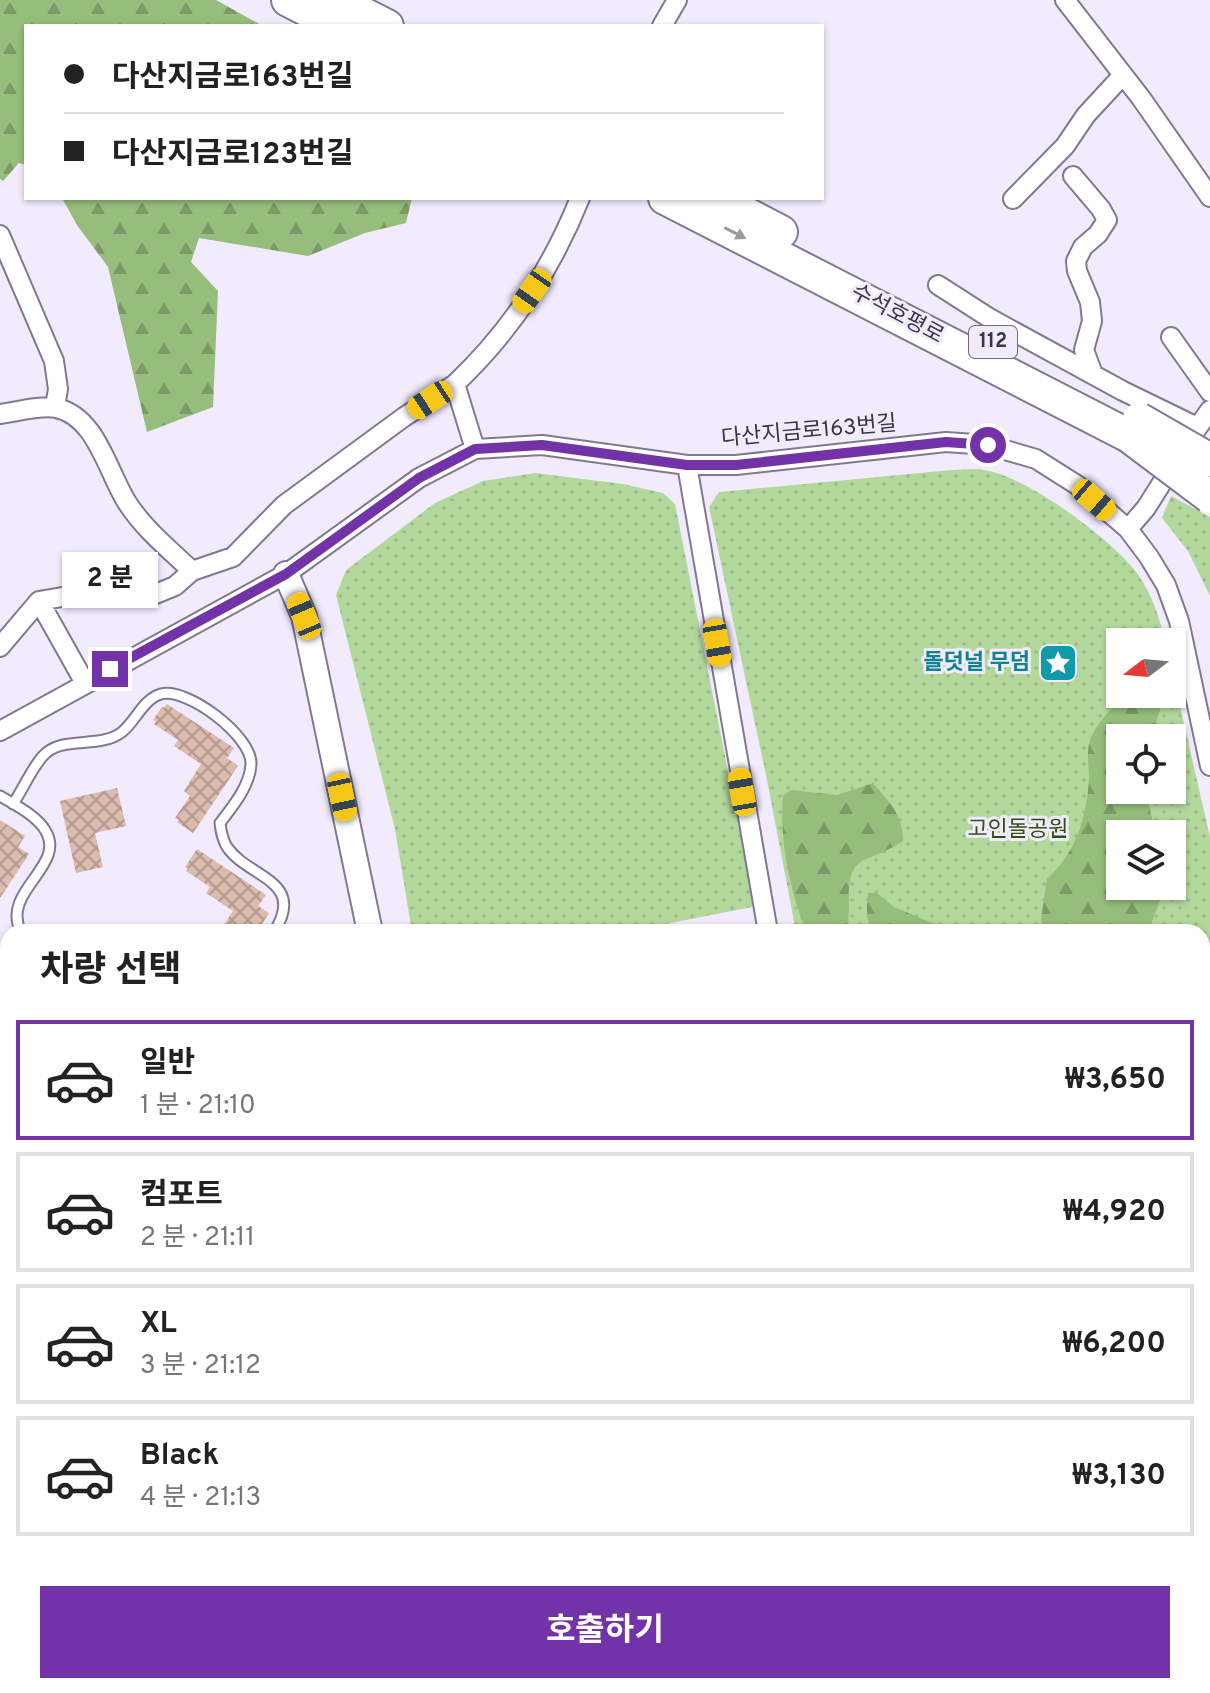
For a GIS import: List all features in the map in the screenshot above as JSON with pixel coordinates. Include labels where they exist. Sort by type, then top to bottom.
[{"type":"highway","points":[[288,0],[335,24]]},
{"type":"highway","points":[[336,0],[383,24]]},
{"type":"highway","name":"수석호평로","points":[[669,200],[1134,428],[1210,460]]},
{"type":"highway","name":"수석호평로","points":[[720,200],[1134,428],[1210,484]]},
{"type":"highway","points":[[1134,428],[1210,497]]},
{"type":"street","points":[[663,24],[677,0]]},
{"type":"street","points":[[1065,0],[1210,197]]},
{"type":"street","points":[[1013,199],[1065,146],[1086,115],[1123,75]]},
{"type":"street","points":[[1073,176],[1107,220],[1098,234],[1083,247],[1076,261],[1090,302],[1092,321],[1084,350],[1093,374]]},
{"type":"street","points":[[0,647],[39,601],[68,596],[153,595],[175,586],[192,571],[233,557],[284,505],[404,417],[455,384],[488,353],[563,240],[579,200]]},
{"type":"street","points":[[0,235],[54,361],[58,389],[55,407]]},
{"type":"street","points":[[938,285],[972,308],[1197,427]]},
{"type":"street","points":[[1171,337],[1210,392]]},
{"type":"street","points":[[0,731],[286,574],[419,478],[475,449],[455,384]]},
{"type":"street","points":[[0,414],[55,407],[74,416],[88,428],[128,504],[151,533],[192,571]]},
{"type":"street","points":[[1128,529],[1146,508],[1210,410]]},
{"type":"street","name":"다산지금로163번길","points":[[475,449],[542,445],[687,465],[736,465],[946,442],[988,445],[1036,459],[1077,485],[1128,529],[1166,585],[1175,609],[1210,766]]},
{"type":"street","points":[[687,465],[766,924]]},
{"type":"street","points":[[286,574],[304,616],[368,924]]},
{"type":"street","points":[[39,601],[85,683]]},
{"type":"lane","points":[[13,804],[42,757],[50,750],[67,745],[104,742],[122,732],[150,699],[162,694],[178,694],[235,731],[246,747],[252,762],[246,786],[220,823],[221,834],[237,858],[269,878],[279,890],[284,902],[280,924]]},
{"type":"lane","points":[[0,796],[44,827],[50,840],[51,851],[18,903],[18,924]]},
{"type":"green space","points":[[0,0],[216,0],[259,24],[24,24],[24,164],[19,163],[3,181],[0,179]]},
{"type":"green space","points":[[63,200],[412,200],[406,223],[365,233],[308,256],[199,238],[191,262],[218,291],[213,407],[147,432],[108,267]]},
{"type":"green space","name":"고인돌공원","points":[[952,470],[984,470],[1002,475],[1044,496],[1108,543],[1137,573],[1155,606],[1162,628],[1106,628],[1106,708],[1180,708],[1184,724],[1106,724],[1106,804],[1186,804],[1186,732],[1210,837],[1210,924],[794,924],[709,507],[719,492]]},
{"type":"green space","points":[[535,473],[623,484],[663,493],[675,504],[754,902],[752,907],[666,924],[411,924],[395,829],[336,595],[346,570],[435,503],[483,481]]},
{"type":"green space","points":[[1171,496],[1210,517],[1210,596],[1188,551],[1162,518]]},
{"type":"green space","points":[[1111,708],[1161,708],[1156,724],[1106,724],[1106,804],[1148,804],[1152,820],[1106,820],[1106,900],[1160,900],[1151,924],[1042,924],[1047,879],[1066,858],[1082,820],[1088,792],[1090,740]]},
{"type":"green space","points":[[873,783],[898,816],[903,841],[855,868],[849,888],[848,924],[803,924],[787,865],[783,796],[791,790],[837,795]]},
{"type":"green space","points":[[868,893],[877,893],[894,907],[934,924],[870,924]]},
{"type":"building","points":[[167,704],[234,748],[227,758],[238,766],[193,833],[175,818],[190,796],[184,791],[201,764],[174,746],[178,740],[154,724],[156,721],[153,720]]},
{"type":"building","points":[[117,788],[126,826],[95,833],[103,867],[76,873],[60,801]]},
{"type":"building","points":[[0,820],[25,836],[18,847],[29,854],[0,898]]},
{"type":"building","points":[[197,849],[266,895],[258,906],[269,913],[262,924],[224,924],[233,911],[206,893],[210,887],[186,871],[188,868],[185,867]]},
{"type":"place","name":"돌덧널 무덤","points":[[1058,663]]},
{"type":"route","points":[[110,669],[286,574],[419,478],[475,449],[542,445],[687,465],[736,465],[946,442],[988,445]]}]
